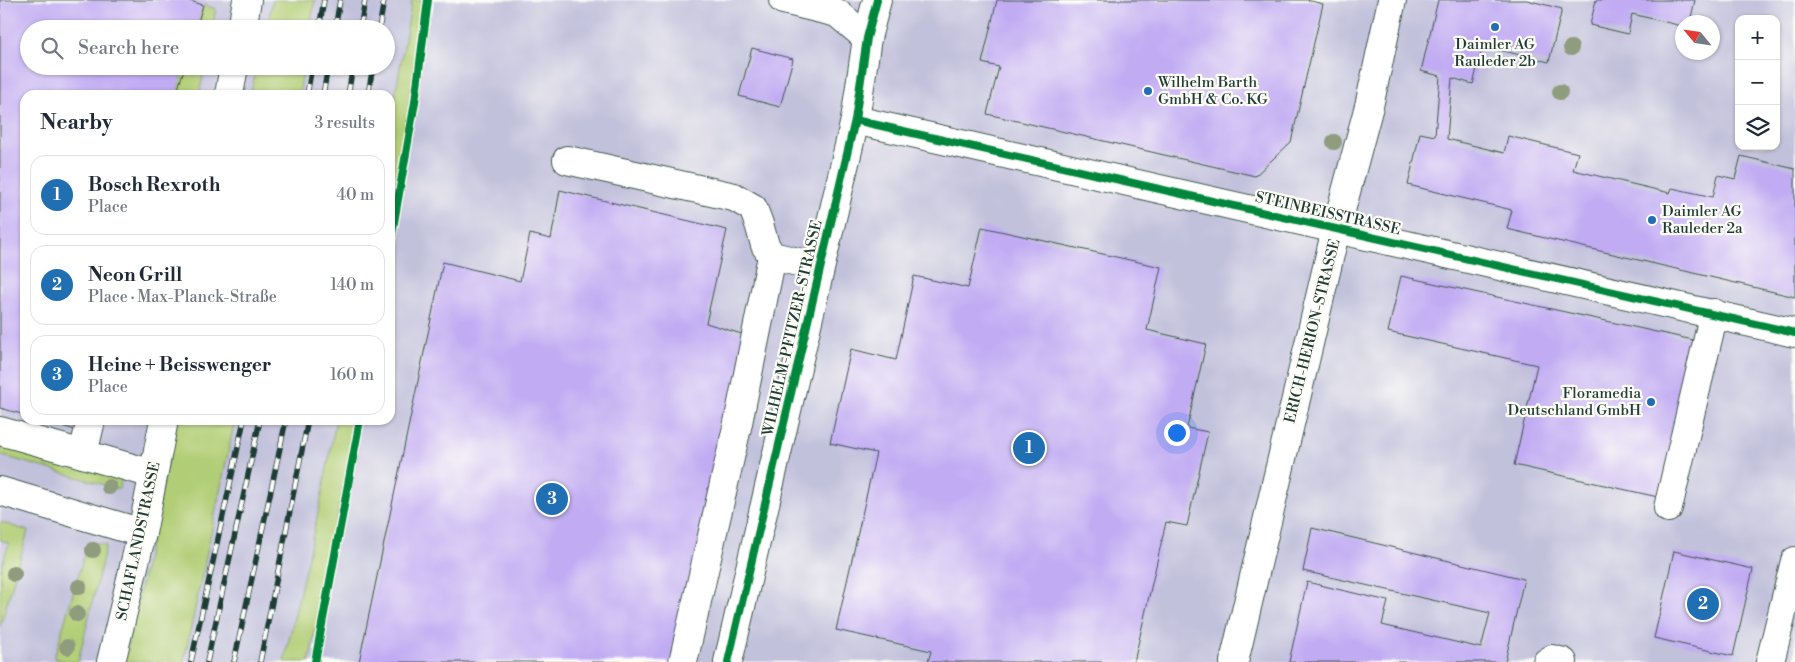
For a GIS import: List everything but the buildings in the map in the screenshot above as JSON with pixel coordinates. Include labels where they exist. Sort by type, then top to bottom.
[{"type":"street","points":[[244,20],[247,0]]},
{"type":"street","points":[[783,0],[837,13],[868,38]]},
{"type":"street","name":"WILHELM-PFITZER-STRASSE","points":[[728,662],[855,120],[868,38],[877,0]]},
{"type":"street","name":"ERICH-HERION-STRASSE","points":[[1234,662],[1336,229],[1369,106],[1392,0]]},
{"type":"street","points":[[230,90],[232,75]]},
{"type":"street","name":"STEINBEISSTRASSE","points":[[855,120],[1714,313],[1795,333]]},
{"type":"street","points":[[567,160],[734,197],[752,208],[765,245],[772,256],[738,423],[683,662]]},
{"type":"street","points":[[772,256],[820,267]]},
{"type":"street","points":[[1668,508],[1714,313]]},
{"type":"street","points":[[83,454],[89,425]]},
{"type":"street","name":"SCHAFLANDSTRASSE","points":[[111,662],[142,533],[163,425]]},
{"type":"street","points":[[0,431],[153,474]]},
{"type":"street","points":[[0,491],[142,533]]},
{"type":"street","points":[[1770,662],[1795,561]]},
{"type":"street","points":[[1547,662],[1552,659],[1562,662]]},
{"type":"shaded area","points":[[0,0],[273,0],[268,20],[20,20],[20,75],[255,75],[251,90],[20,90],[20,425],[176,425],[124,662],[0,662]]},
{"type":"shaded area","points":[[315,0],[412,0],[395,97],[395,90],[300,90],[302,75],[395,75],[395,20],[312,20]]},
{"type":"shaded area","points":[[423,0],[1795,0],[1795,662],[309,662],[355,425],[395,425],[395,191],[409,108]]},
{"type":"shaded area","points":[[232,425],[335,425],[322,495],[284,662],[178,662]]},
{"type":"green space","points":[[273,0],[315,0],[312,20],[268,20]]},
{"type":"green space","points":[[412,0],[423,0],[409,108],[395,191],[395,97]]},
{"type":"green space","points":[[203,5],[216,9],[214,20],[199,20]]},
{"type":"green space","points":[[182,75],[203,75],[200,90],[178,90]]},
{"type":"green space","points":[[255,75],[302,75],[300,90],[251,90]]},
{"type":"green space","points":[[176,425],[234,425],[183,662],[124,662]]},
{"type":"green space","points":[[335,425],[355,425],[309,662],[284,662],[322,495]]},
{"type":"green space","points":[[0,441],[122,478],[119,489],[0,455]]},
{"type":"green space","points":[[0,522],[28,531],[0,627],[0,571],[9,543],[0,540]]},
{"type":"green space","points":[[88,542],[106,545],[78,662],[67,662],[54,658]]},
{"type":"railway","points":[[321,20],[324,0]]},
{"type":"railway","points":[[337,20],[340,0]]},
{"type":"railway","points":[[362,20],[365,0]]},
{"type":"railway","points":[[381,20],[384,0]]},
{"type":"railway","points":[[308,90],[310,75]]},
{"type":"railway","points":[[324,90],[326,75]]},
{"type":"railway","points":[[349,90],[351,75]]},
{"type":"railway","points":[[369,90],[371,75]]},
{"type":"railway","points":[[191,662],[243,425]]},
{"type":"railway","points":[[207,662],[259,425]]},
{"type":"railway","points":[[234,662],[285,425]]},
{"type":"railway","points":[[260,662],[307,425]]},
{"type":"cycle path","points":[[395,216],[415,102],[428,0]]},
{"type":"cycle path","points":[[728,662],[855,120],[867,38],[877,0]]},
{"type":"cycle path","points":[[855,120],[1795,333]]},
{"type":"cycle path","points":[[315,662],[359,425]]},
{"type":"place","name":"Daimler AG Rauleder 2b","points":[[1495,27]]},
{"type":"place","name":"Wilhelm Barth GmbH & Co. KG","points":[[1148,91]]},
{"type":"place","name":"Daimler AG Rauleder 2a","points":[[1652,220]]},
{"type":"place","name":"Floramedia Deutschland GmbH","points":[[1651,402]]},
{"type":"place","name":"Bosch Rexroth","points":[[1029,448]]},
{"type":"place","name":"Heine + Beisswenger","points":[[552,499]]},
{"type":"place","name":"Neon Grill","points":[[1703,604]]}]
